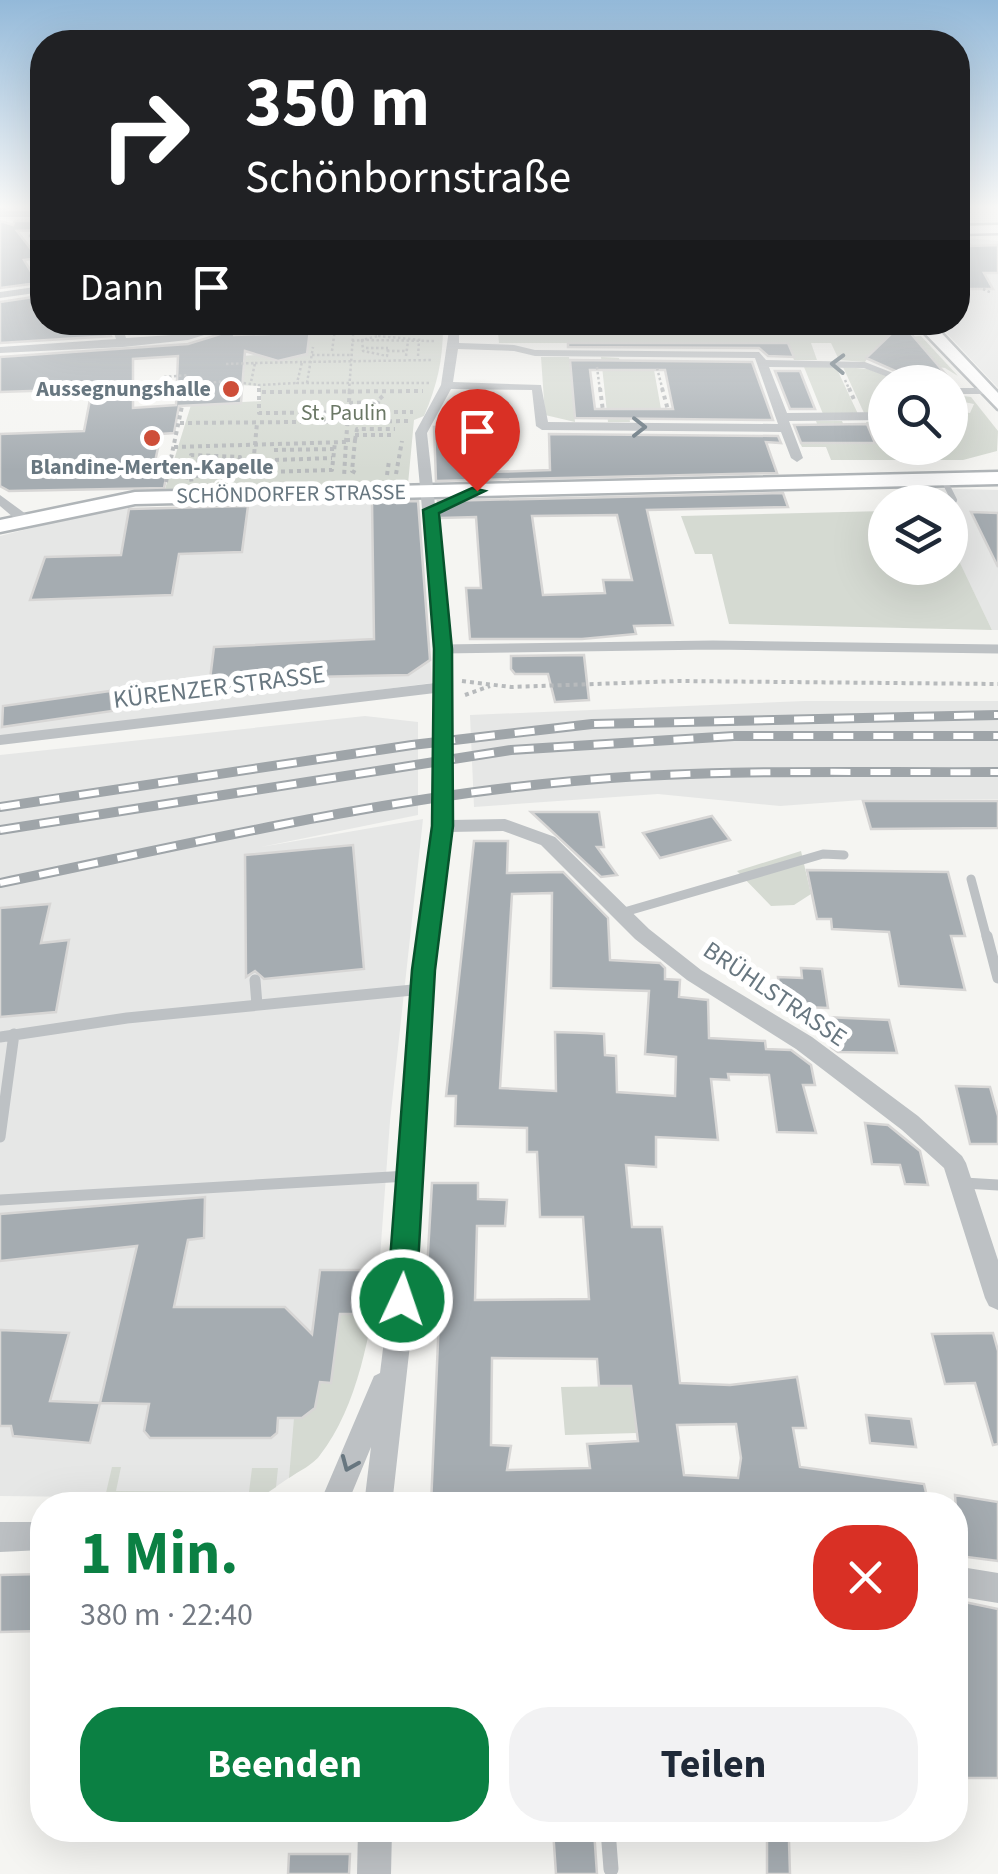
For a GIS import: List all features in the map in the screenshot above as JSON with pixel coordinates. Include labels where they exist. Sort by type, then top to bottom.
[{"type":"main road","points":[[934,335],[992,398]]},
{"type":"main road","name":"SCHÖNDORFER STRASSE","points":[[750,476],[943,478],[996,466]]},
{"type":"main road","name":"SCHÖNDORFER STRASSE","points":[[0,526],[112,500],[243,485],[429,501],[477,491],[996,466]]},
{"type":"street","points":[[120,335],[123,344]]},
{"type":"street","points":[[0,350],[123,344],[195,335]]},
{"type":"street","points":[[379,1492],[394,1360],[423,989],[442,826],[443,649],[421,433],[447,385],[454,335]]},
{"type":"street","points":[[453,346],[761,359],[868,368]]},
{"type":"street","points":[[761,359],[797,458]]},
{"type":"street","points":[[447,385],[537,387],[542,426],[672,427],[868,417]]},
{"type":"street","points":[[0,499],[25,520]]},
{"type":"street","name":"KÜRENZER STRASSE","points":[[0,740],[444,687]]},
{"type":"street","name":"BRÜHLSTRASSE","points":[[442,826],[505,825],[534,832],[620,913],[694,975],[804,1044],[902,1116],[954,1163],[998,1298]]},
{"type":"street","points":[[338,1492],[394,1360]]},
{"type":"street","points":[[0,1537],[30,1536]]},
{"type":"street","points":[[968,1583],[998,1588]]},
{"type":"street","points":[[374,1874],[375,1842]]},
{"type":"lane","points":[[943,478],[946,485]]},
{"type":"lane","points":[[443,649],[713,645],[998,648]]},
{"type":"lane","points":[[620,913],[823,854],[844,855]]},
{"type":"lane","points":[[971,879],[998,978]]},
{"type":"lane","points":[[255,980],[257,1005]]},
{"type":"lane","points":[[0,1036],[423,989]]},
{"type":"lane","points":[[0,1137],[14,1034]]},
{"type":"lane","points":[[0,1200],[408,1176]]},
{"type":"lane","points":[[963,1182],[998,1184]]},
{"type":"lane","points":[[609,1842],[611,1869]]},
{"type":"path","points":[[332,351],[334,335]]},
{"type":"path","points":[[343,481],[353,335]]},
{"type":"path","points":[[418,356],[422,335]]},
{"type":"path","points":[[362,340],[378,336],[434,341],[435,335]]},
{"type":"path","points":[[352,340],[421,339]]},
{"type":"path","points":[[362,340],[363,348],[407,352],[418,349]]},
{"type":"path","points":[[407,352],[408,340]]},
{"type":"path","points":[[307,382],[313,347]]},
{"type":"path","points":[[596,354],[605,426]]},
{"type":"path","points":[[655,355],[672,427]]},
{"type":"path","points":[[226,364],[302,362],[312,358],[432,360],[422,401]]},
{"type":"path","points":[[297,383],[302,362]]},
{"type":"path","points":[[251,382],[256,363]]},
{"type":"path","points":[[838,364],[862,417]]},
{"type":"path","points":[[164,377],[189,375]]},
{"type":"path","points":[[164,386],[429,382]]},
{"type":"path","points":[[243,485],[253,465],[262,392],[259,385]]},
{"type":"path","points":[[262,392],[426,391]]},
{"type":"path","points":[[376,402],[384,395]]},
{"type":"path","points":[[349,403],[376,402],[388,408]]},
{"type":"path","points":[[182,406],[164,486],[199,486]]},
{"type":"path","points":[[259,414],[417,412]]},
{"type":"path","points":[[180,423],[428,422]]},
{"type":"path","points":[[174,447],[334,442],[396,432]]},
{"type":"path","points":[[352,470],[355,438]]},
{"type":"path","points":[[378,480],[395,480],[403,439]]},
{"type":"path","points":[[265,472],[332,470],[334,442]]},
{"type":"path","points":[[274,450],[334,449]]},
{"type":"path","points":[[243,485],[239,465],[240,457],[216,460],[191,456],[186,480],[213,476],[239,465],[253,465]]},
{"type":"path","points":[[196,477],[199,458]]},
{"type":"path","points":[[204,477],[207,458]]},
{"type":"path","points":[[275,460],[333,458]]},
{"type":"path","points":[[216,460],[222,470]]},
{"type":"path","points":[[213,476],[216,460]]},
{"type":"path","points":[[389,461],[386,474],[396,475]]},
{"type":"path","points":[[465,680],[495,685],[998,684]]},
{"type":"path","points":[[465,696],[495,685]]},
{"type":"shaded area","points":[[970,295],[998,295],[998,388],[948,335],[970,335]]},
{"type":"shaded area","points":[[968,489],[998,490],[998,630],[992,630],[968,580]]},
{"type":"shaded area","points":[[418,503],[432,683],[0,739],[0,536],[106,509]]},
{"type":"shaded area","points":[[805,701],[998,701],[998,799],[862,800],[780,806],[658,794],[474,807],[470,715]]},
{"type":"shaded area","points":[[365,716],[418,722],[418,815],[261,847],[423,819],[390,1121],[379,1271],[367,1339],[337,1428],[318,1458],[268,1492],[30,1492],[30,1496],[0,1496],[0,755]]},
{"type":"green space","name":"St. Paulin","points":[[307,335],[443,335],[429,405],[424,416],[414,420],[408,484],[164,492],[191,405],[261,401],[260,386],[236,385],[242,356],[270,354],[278,361],[301,356]]},
{"type":"green space","points":[[498,335],[921,336],[948,365],[868,357],[865,362],[839,360],[831,343],[811,343],[817,360],[794,360],[787,343],[499,343]]},
{"type":"green space","points":[[541,357],[569,357],[575,422],[545,415]]},
{"type":"green space","points":[[601,357],[619,358],[622,370],[654,370],[661,409],[628,409],[630,422],[608,422]]},
{"type":"green space","points":[[804,367],[836,367],[858,414],[823,414]]},
{"type":"green space","points":[[843,367],[868,369],[868,413],[864,413]]},
{"type":"green space","points":[[968,397],[998,431],[997,451],[968,459],[968,413],[974,404],[968,403]]},
{"type":"green space","points":[[816,421],[842,421],[851,443],[868,443],[868,460],[831,460],[826,447],[802,447],[800,443],[824,442]]},
{"type":"green space","points":[[868,511],[868,585],[968,585],[968,580],[992,630],[729,624],[712,554],[695,554],[681,516]]},
{"type":"green space","points":[[801,851],[811,894],[794,905],[771,906],[737,871]]},
{"type":"green space","points":[[368,1270],[379,1271],[367,1342],[353,1391],[320,1455],[289,1478],[294,1418],[311,1411],[320,1382],[331,1382],[340,1314],[364,1314]]},
{"type":"green space","points":[[632,1386],[637,1433],[565,1435],[561,1387]]},
{"type":"green space","points":[[112,1467],[121,1467],[116,1491],[249,1492],[106,1492]]},
{"type":"green space","points":[[252,1468],[278,1468],[276,1487],[268,1492],[249,1492]]},
{"type":"building","points":[[30,298],[30,335],[111,336],[0,343],[0,302]]},
{"type":"building","points":[[217,335],[309,335],[307,354],[278,361],[245,351],[241,403],[179,406],[174,433],[161,434],[153,471],[167,473],[164,488],[9,491],[0,486],[0,434],[84,431],[92,389],[0,392],[0,357],[188,344]],"holes":[[[178,356],[176,405],[133,408],[133,359]]]},
{"type":"building","points":[[890,335],[912,335],[938,365],[882,365],[866,358]]},
{"type":"building","points":[[568,343],[788,343],[794,357],[768,356],[759,348],[568,347]]},
{"type":"building","points":[[570,360],[752,362],[773,420],[575,418]],"holes":[[[590,370],[665,370],[673,409],[595,409]]]},
{"type":"building","points":[[775,371],[800,371],[815,409],[790,409]]},
{"type":"building","points":[[470,393],[493,393],[493,420],[487,420],[491,472],[550,470],[549,434],[778,436],[781,443],[766,442],[777,473],[436,481],[434,427],[469,425]]},
{"type":"building","points":[[867,424],[868,443],[801,443],[794,425]]},
{"type":"building","points":[[783,493],[788,507],[647,510],[673,625],[634,626],[636,634],[582,639],[470,639],[466,588],[481,588],[476,517],[440,518],[438,501]],"holes":[[[617,515],[632,580],[603,580],[605,593],[543,595],[532,516]]]},
{"type":"building","points":[[418,501],[430,660],[408,675],[261,678],[260,693],[208,695],[214,647],[374,639],[372,502]]},
{"type":"building","points":[[248,506],[242,552],[179,554],[172,595],[30,600],[45,557],[121,555],[129,509]]},
{"type":"building","points":[[971,512],[998,513],[998,567]]},
{"type":"building","points":[[584,655],[589,700],[555,702],[548,674],[515,674],[511,669],[511,656]]},
{"type":"building","points":[[110,691],[112,711],[2,727],[3,706]]},
{"type":"building","points":[[863,801],[998,801],[998,828],[871,829]]},
{"type":"building","points":[[531,812],[599,812],[604,847],[597,847],[617,875],[601,877]]},
{"type":"building","points":[[712,816],[730,840],[660,858],[643,833]]},
{"type":"building","points":[[474,841],[508,841],[507,873],[563,872],[608,918],[610,960],[660,963],[665,968],[665,979],[680,980],[679,997],[708,1000],[709,1038],[765,1041],[766,1049],[791,1050],[811,1065],[815,1085],[803,1085],[816,1133],[777,1132],[769,1075],[728,1074],[729,1080],[711,1079],[718,1140],[656,1137],[656,1167],[626,1165],[632,1227],[662,1227],[680,1383],[730,1385],[797,1377],[806,1428],[793,1428],[800,1467],[924,1484],[926,1492],[432,1492],[441,1271],[427,1270],[432,1183],[478,1183],[478,1199],[507,1200],[505,1226],[477,1226],[475,1300],[589,1299],[583,1217],[540,1217],[537,1152],[527,1152],[527,1128],[455,1126],[456,1096],[446,1096]],"holes":[[[552,893],[551,988],[649,991],[645,1054],[676,1057],[675,1096],[617,1092],[616,1056],[605,1055],[604,1034],[587,1033],[555,1032],[556,1091],[500,1088],[512,894]],[[492,1358],[597,1359],[599,1386],[631,1386],[638,1441],[587,1444],[590,1468],[507,1470],[511,1446],[491,1445]],[[736,1424],[741,1458],[738,1478],[684,1475],[677,1425]]]},
{"type":"building","points":[[353,845],[364,969],[264,979],[255,971],[246,977],[245,855]]},
{"type":"building","points":[[807,870],[948,872],[965,936],[951,936],[965,990],[899,986],[889,932],[832,929],[831,919],[817,919]]},
{"type":"building","points":[[50,904],[41,943],[69,940],[56,1012],[0,1017],[0,908]]},
{"type":"building","points":[[801,968],[822,969],[828,1008],[781,1006],[778,977],[802,978]]},
{"type":"building","points":[[826,1017],[889,1020],[897,1053],[838,1052],[831,1047]]},
{"type":"building","points":[[956,1086],[990,1087],[998,1116],[998,1144],[970,1144]]},
{"type":"building","points":[[865,1123],[888,1125],[920,1151],[928,1185],[905,1184],[900,1165],[872,1164]]},
{"type":"building","points":[[205,1197],[204,1238],[188,1240],[174,1307],[285,1307],[312,1334],[320,1270],[368,1270],[364,1314],[340,1314],[331,1383],[320,1382],[315,1408],[302,1418],[278,1418],[277,1433],[271,1438],[150,1438],[144,1431],[149,1404],[100,1403],[137,1246],[0,1261],[0,1214]]},
{"type":"building","points":[[0,1330],[69,1333],[50,1401],[100,1403],[90,1443],[13,1436],[11,1426],[0,1426]]},
{"type":"building","points":[[993,1333],[998,1351],[998,1444],[993,1445],[975,1383],[945,1384],[932,1334]]},
{"type":"building","points":[[866,1415],[911,1419],[916,1447],[870,1443]]},
{"type":"building","points":[[968,1497],[998,1502],[998,1561],[968,1557]]},
{"type":"building","points":[[30,1574],[30,1631],[0,1632],[0,1575]]},
{"type":"building","points":[[968,1603],[998,1609],[998,1778],[968,1778]]},
{"type":"building","points":[[554,1842],[595,1842],[597,1874],[556,1874]]},
{"type":"building","points":[[767,1842],[789,1842],[790,1874],[767,1874]]},
{"type":"building","points":[[289,1854],[350,1854],[349,1874],[288,1874]]},
{"type":"railway","points":[[0,807],[412,745],[592,724],[998,715]]},
{"type":"railway","points":[[0,830],[511,750],[734,736],[998,736]]},
{"type":"railway","points":[[0,883],[286,824],[501,789],[680,774],[998,772]]},
{"type":"place","name":"Aussegnungshalle","points":[[231,389]]},
{"type":"place","name":"Blandine-Merten-Kapelle","points":[[152,438]]},
{"type":"route","points":[[402,1300],[424,970],[442,826],[443,649],[431,510],[456,496],[477,491]]}]
